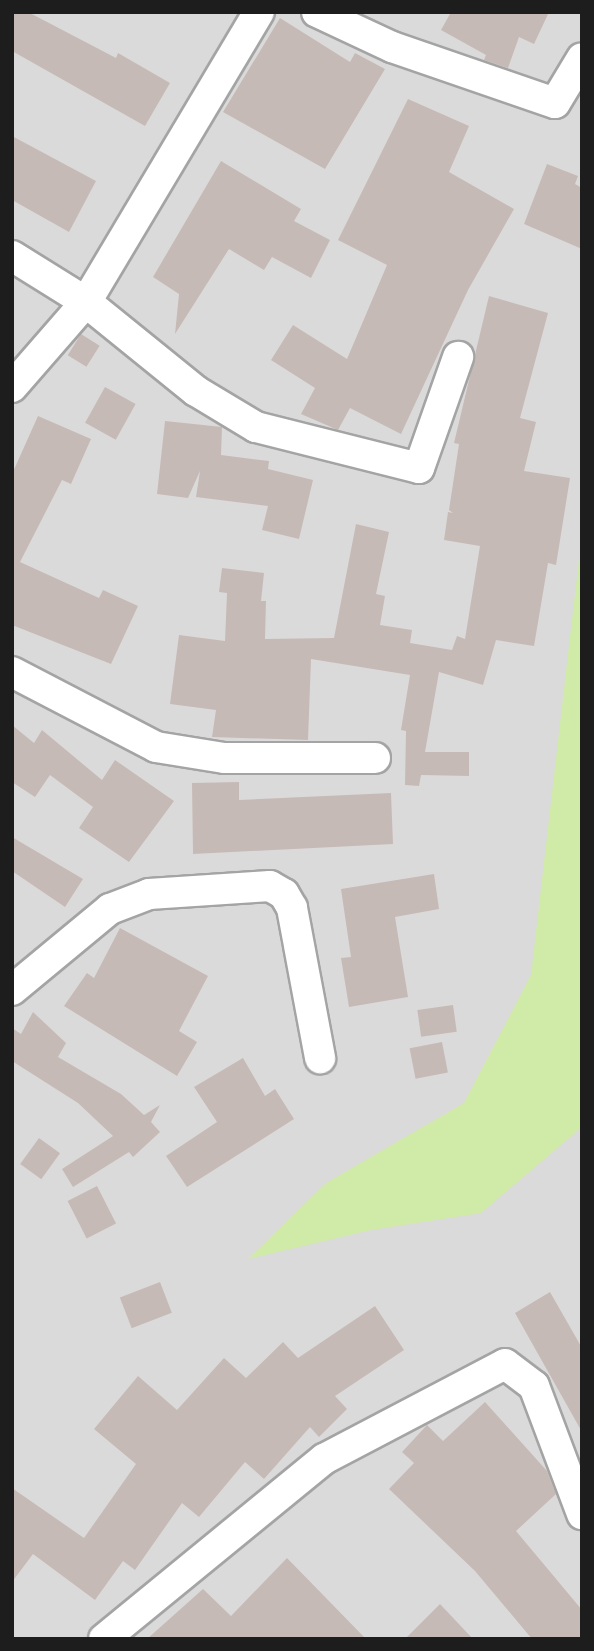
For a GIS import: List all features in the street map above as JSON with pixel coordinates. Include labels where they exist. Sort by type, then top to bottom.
[{"type":"street","points":[[12,387],[86,302],[259,12]]},
{"type":"street","points":[[317,12],[393,47],[555,103],[582,58]]},
{"type":"street","points":[[12,256],[86,302],[196,391],[256,427],[419,468],[458,357]]},
{"type":"street","points":[[12,672],[156,747],[224,758],[375,758]]},
{"type":"street","points":[[12,990],[110,909],[149,894],[270,886],[284,894],[292,908],[320,1058]]},
{"type":"street","points":[[104,1639],[324,1459],[463,1382],[505,1364],[534,1386],[582,1514]]},
{"type":"shaded area","points":[[12,12],[582,12],[582,1639],[12,1639]]},
{"type":"green space","points":[[582,533],[582,1127],[481,1213],[371,1230],[248,1259],[326,1183],[464,1103],[531,975]]},
{"type":"building","points":[[12,12],[28,12],[116,58],[118,53],[170,83],[145,126],[12,51]]},
{"type":"building","points":[[451,12],[549,12],[534,44],[519,37],[508,68],[484,60],[486,55],[441,30]]},
{"type":"building","points":[[280,18],[350,62],[355,53],[385,69],[325,169],[223,112]]},
{"type":"building","points":[[408,99],[469,126],[449,172],[514,209],[468,290],[401,434],[350,408],[338,430],[301,414],[315,388],[271,360],[293,325],[347,359],[387,265],[338,240]]},
{"type":"building","points":[[12,136],[96,181],[69,232],[12,200]]},
{"type":"building","points":[[221,161],[301,209],[294,221],[330,240],[311,278],[272,257],[264,270],[229,249],[175,334],[179,294],[153,277]]},
{"type":"building","points":[[547,164],[578,176],[575,184],[582,188],[582,249],[524,224]]},
{"type":"building","points":[[489,296],[548,313],[520,418],[536,422],[524,471],[570,478],[556,565],[548,563],[534,646],[496,640],[483,685],[439,672],[425,752],[469,752],[469,776],[421,775],[419,786],[405,785],[406,731],[401,730],[410,675],[311,659],[308,740],[212,737],[216,710],[170,704],[179,635],[225,641],[227,593],[219,592],[222,568],[264,573],[261,601],[266,601],[265,639],[334,638],[356,524],[389,532],[376,594],[385,596],[380,625],[412,630],[410,643],[452,650],[457,636],[465,639],[480,546],[444,540],[448,512],[453,513],[449,510],[459,444],[454,443]]},
{"type":"building","points":[[81,334],[100,346],[86,367],[68,355]]},
{"type":"building","points":[[105,387],[136,404],[116,440],[85,423]]},
{"type":"building","points":[[38,416],[91,439],[71,484],[62,480],[20,562],[99,598],[103,590],[138,606],[111,664],[12,625],[12,474]]},
{"type":"building","points":[[165,421],[222,427],[221,455],[269,461],[268,469],[313,480],[299,539],[262,530],[268,506],[196,497],[200,471],[188,498],[157,494]]},
{"type":"building","points":[[12,725],[34,743],[42,730],[102,780],[115,760],[174,801],[129,862],[79,828],[93,807],[50,775],[35,797],[12,782]]},
{"type":"building","points":[[239,782],[239,800],[391,793],[393,844],[193,854],[192,783]]},
{"type":"building","points":[[12,837],[83,879],[65,907],[12,871]]},
{"type":"building","points":[[434,874],[439,909],[395,917],[408,997],[349,1007],[341,958],[351,957],[341,889]]},
{"type":"building","points":[[120,928],[208,976],[179,1031],[197,1042],[177,1076],[64,1006],[87,973],[94,978]]},
{"type":"building","points":[[453,1005],[457,1032],[421,1037],[417,1010]]},
{"type":"building","points":[[33,1012],[66,1043],[58,1057],[121,1094],[144,1115],[160,1105],[151,1122],[160,1132],[133,1157],[129,1152],[73,1187],[62,1169],[113,1136],[78,1103],[12,1061],[12,1028],[21,1034]]},
{"type":"building","points":[[442,1042],[448,1072],[416,1079],[410,1048]]},
{"type":"building","points":[[243,1058],[265,1096],[275,1089],[294,1119],[187,1187],[166,1156],[217,1122],[194,1087]]},
{"type":"building","points":[[39,1138],[60,1153],[41,1179],[20,1164]]},
{"type":"building","points":[[97,1186],[116,1223],[87,1238],[68,1201]]},
{"type":"building","points":[[160,1282],[172,1313],[132,1328],[120,1297]]},
{"type":"building","points":[[550,1292],[582,1348],[582,1432],[515,1313]]},
{"type":"building","points":[[375,1306],[404,1350],[335,1396],[347,1409],[319,1437],[310,1427],[264,1479],[245,1462],[199,1517],[182,1503],[135,1570],[123,1561],[95,1600],[33,1554],[12,1582],[12,1488],[84,1538],[136,1464],[94,1429],[138,1376],[177,1410],[224,1358],[246,1378],[283,1342],[298,1358]]},
{"type":"building","points":[[485,1402],[547,1471],[556,1494],[516,1531],[582,1610],[582,1639],[532,1639],[475,1571],[389,1489],[414,1463],[402,1452],[427,1425],[443,1441]]},
{"type":"building","points":[[287,1558],[366,1639],[147,1639],[203,1589],[231,1616]]},
{"type":"building","points":[[440,1604],[473,1639],[405,1639]]}]
